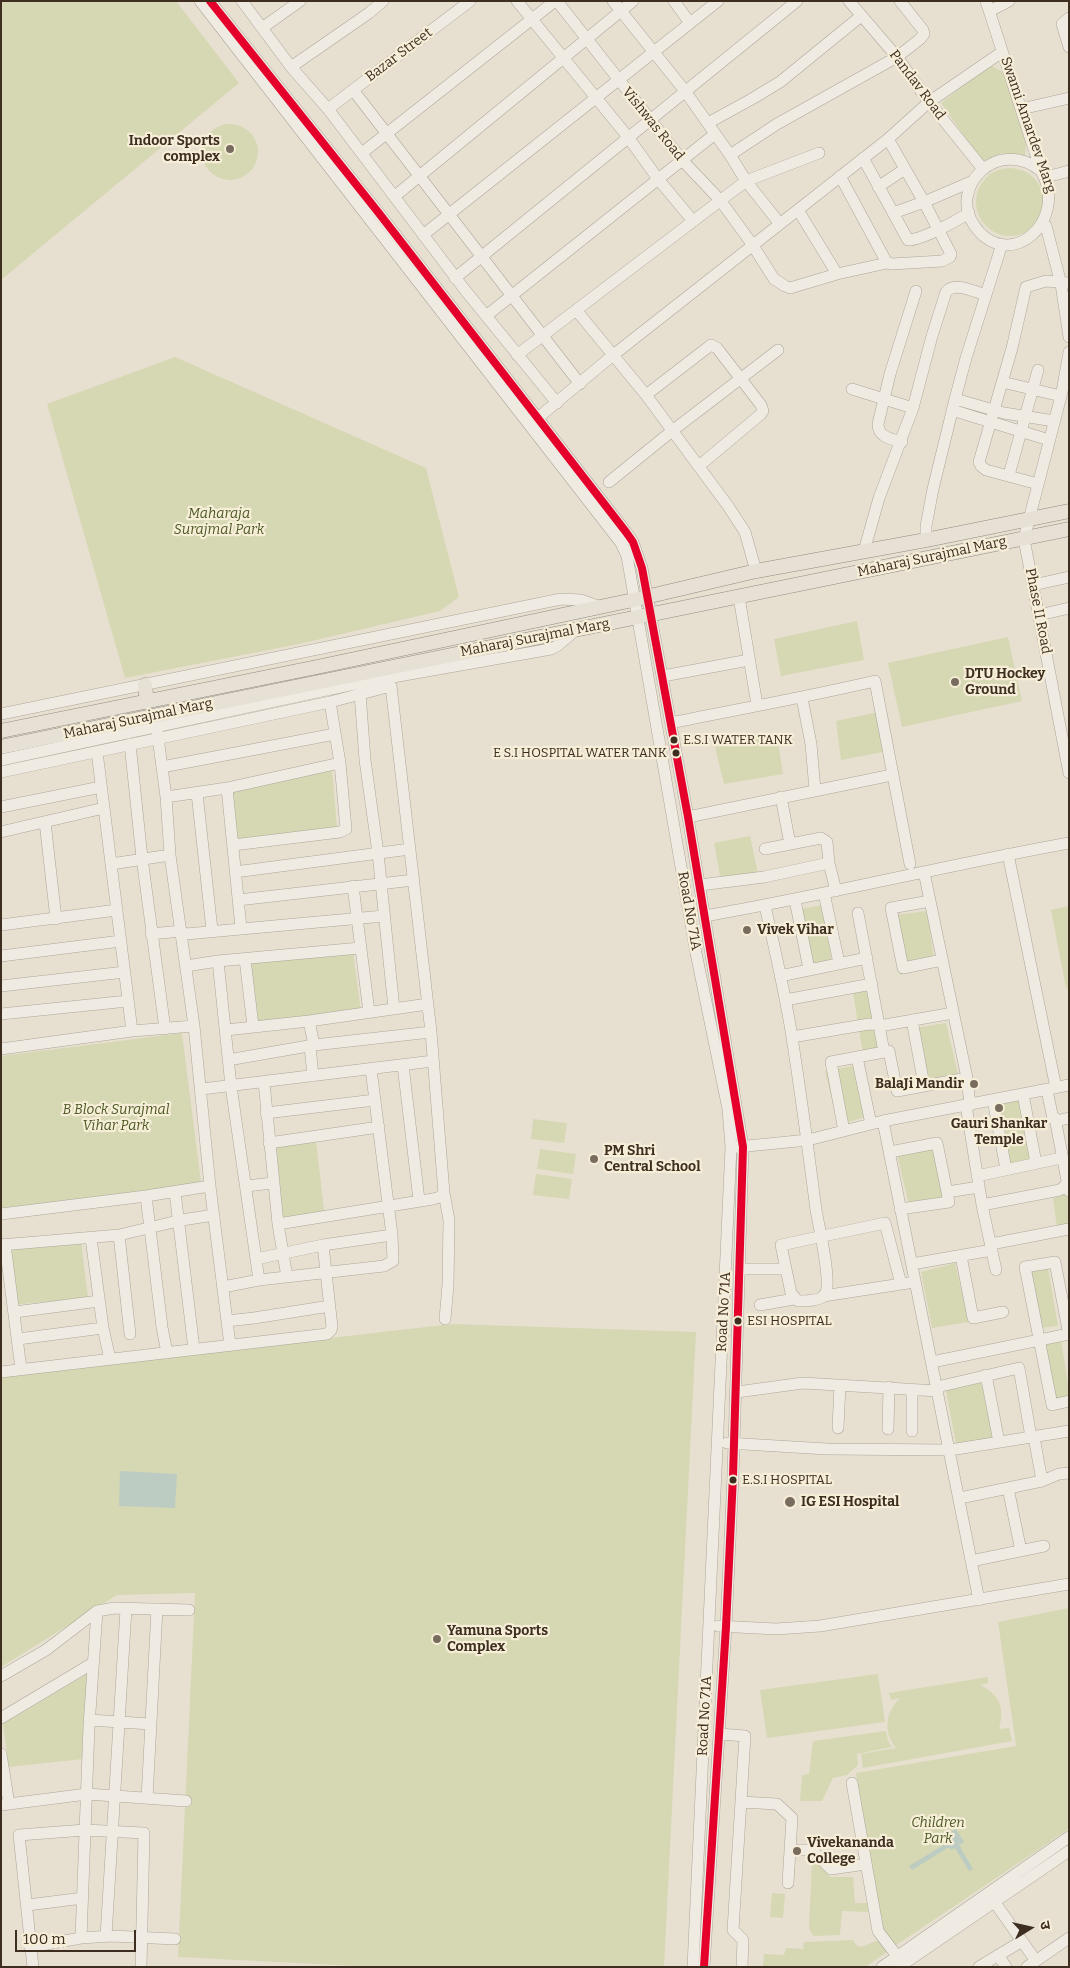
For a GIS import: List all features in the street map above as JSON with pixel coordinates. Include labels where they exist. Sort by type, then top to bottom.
[{"type":"main road","name":"Maharaj Surajmal Marg","points":[[1,731],[633,600],[756,571],[926,540],[1069,510]]},
{"type":"main road","name":"Maharaj Surajmal Marg","points":[[1,747],[156,721],[359,683],[576,630],[1069,529]]},
{"type":"main road","points":[[145,685],[148,702]]},
{"type":"street","name":"Road No 71A","points":[[200,1],[268,82],[353,190],[539,418],[633,542],[642,568],[648,596],[643,616],[696,953],[728,1109],[731,1146],[693,1967]]},
{"type":"street","name":"Road No 71A","points":[[210,1],[268,82]]},
{"type":"street","points":[[242,1],[291,66],[362,153],[456,278],[557,403]]},
{"type":"street","points":[[262,28],[300,1]]},
{"type":"street","points":[[291,66],[383,1]]},
{"type":"street","name":"Bazar Street","points":[[328,109],[470,1]]},
{"type":"street","points":[[517,1],[628,136],[658,179],[693,221]]},
{"type":"street","points":[[362,153],[556,1]]},
{"type":"street","name":"Vishwas Road","points":[[556,1],[682,160],[720,200],[752,244],[774,279],[785,286],[790,288],[837,274],[887,263],[911,264],[947,259],[951,254],[939,229]]},
{"type":"street","points":[[395,196],[586,39],[617,6],[633,1]]},
{"type":"street","points":[[674,1],[690,23]]},
{"type":"street","points":[[423,235],[718,1]]},
{"type":"street","points":[[456,278],[480,256],[797,1]]},
{"type":"street","name":"Pandav Road","points":[[850,1],[897,57],[929,102],[983,169]]},
{"type":"street","points":[[730,155],[777,124],[897,57],[920,39],[924,34],[923,30],[900,1]]},
{"type":"street","points":[[988,6],[1009,1]]},
{"type":"street","points":[[617,6],[685,91],[746,181],[780,224]]},
{"type":"street","name":"Swami Amardev Marg","points":[[988,6],[1021,109],[1044,174],[1053,193],[1054,206],[1046,226]]},
{"type":"street","points":[[708,123],[780,82],[861,16]]},
{"type":"street","points":[[1069,18],[1062,24],[1069,47]]},
{"type":"street","points":[[529,426],[612,356],[752,244],[888,139],[929,102],[1002,52]]},
{"type":"street","points":[[353,90],[580,384]]},
{"type":"street","points":[[1021,109],[1069,98]]},
{"type":"street","points":[[486,316],[715,134]]},
{"type":"street","points":[[888,139],[939,229]]},
{"type":"street","points":[[517,355],[746,181],[819,153]]},
{"type":"street","points":[[862,158],[908,240],[913,240],[939,229],[969,213]]},
{"type":"street","points":[[893,214],[973,180],[983,169],[992,163],[1011,158],[1028,162],[1044,174],[1069,171]]},
{"type":"street","points":[[878,187],[905,169]]},
{"type":"street","points":[[840,176],[887,263]]},
{"type":"street","points":[[973,180],[968,200],[969,213],[974,225],[986,237],[1002,244],[1016,244],[1026,242],[1039,234],[1046,226]]},
{"type":"street","name":"Road No 71A","points":[[353,190],[529,426],[621,543],[626,556],[633,600],[643,616],[663,676],[700,884],[743,1147],[737,1392],[726,1627],[704,1967]]},
{"type":"street","points":[[798,210],[837,274]]},
{"type":"street","points":[[1046,226],[1065,283],[1069,337]]},
{"type":"street","points":[[926,540],[926,526],[933,489],[953,404],[1002,244]]},
{"type":"street","points":[[1038,484],[986,470],[979,464],[1026,287],[1046,281],[1065,283]]},
{"type":"street","points":[[864,551],[879,498],[902,442],[913,408],[946,292],[948,289],[956,286],[986,295]]},
{"type":"street","points":[[902,442],[885,437],[879,431],[878,424],[883,399],[916,291]]},
{"type":"street","points":[[576,310],[646,395],[745,532],[756,571]]},
{"type":"street","points":[[646,395],[711,346],[717,348],[760,405],[763,411],[761,414],[699,466]]},
{"type":"street","points":[[609,482],[778,350]]},
{"type":"street","points":[[1024,538],[1061,396],[1069,352]]},
{"type":"street","points":[[1009,475],[1038,370]]},
{"type":"street","points":[[1002,382],[1061,396]]},
{"type":"street","points":[[852,389],[913,408]]},
{"type":"street","points":[[953,404],[1054,421]]},
{"type":"street","points":[[953,404],[990,422],[1049,440]]},
{"type":"street","name":"Phase II Road","points":[[1024,538],[1065,729],[1069,773]]},
{"type":"street","points":[[1033,585],[1069,577]]},
{"type":"street","points":[[739,597],[757,705]]},
{"type":"street","name":"Maharaj Surajmal Marg","points":[[1,714],[562,599],[580,600],[600,606]]},
{"type":"street","points":[[1039,615],[1069,608]]},
{"type":"street","points":[[663,676],[749,660]]},
{"type":"street","points":[[671,723],[757,705],[802,698],[875,681],[910,864]]},
{"type":"street","points":[[359,683],[365,760],[378,853],[394,1009]]},
{"type":"street","points":[[1,772],[330,702],[359,683],[391,686],[428,1004],[444,1193],[449,1220],[448,1285],[445,1319]]},
{"type":"street","points":[[802,698],[811,744],[815,790]]},
{"type":"street","points":[[233,845],[344,831],[346,829],[340,763],[330,702]]},
{"type":"street","points":[[1,760],[156,721],[166,797],[170,855],[202,1089],[210,1186],[230,1346]]},
{"type":"street","points":[[162,767],[335,734]]},
{"type":"street","points":[[130,744],[151,934],[165,1029]]},
{"type":"street","points":[[97,752],[132,1031]]},
{"type":"street","points":[[166,797],[227,788],[340,763]]},
{"type":"street","points":[[688,817],[892,775]]},
{"type":"street","points":[[1,807],[102,787]]},
{"type":"street","points":[[227,788],[241,928]]},
{"type":"street","points":[[197,793],[212,930]]},
{"type":"street","points":[[781,797],[790,844]]},
{"type":"street","points":[[1,832],[104,808]]},
{"type":"street","points":[[45,822],[56,919]]},
{"type":"street","points":[[765,849],[821,838],[825,839],[829,850],[829,863],[836,891]]},
{"type":"street","points":[[705,916],[795,900],[1008,854],[1069,843]]},
{"type":"street","points":[[235,872],[410,849]]},
{"type":"street","points":[[982,1205],[1060,1190],[1068,1185],[1061,1158],[1056,1120],[1053,1118],[1052,1089],[1008,854]]},
{"type":"street","points":[[111,864],[170,855]]},
{"type":"street","points":[[700,884],[764,876],[829,863]]},
{"type":"street","points":[[924,872],[967,1078],[968,1105],[978,1181],[996,1270]]},
{"type":"street","points":[[238,900],[414,880]]},
{"type":"street","points":[[353,886],[369,1012]]},
{"type":"street","points":[[824,893],[839,963]]},
{"type":"street","points":[[795,900],[809,969]]},
{"type":"street","points":[[930,901],[891,908],[902,968],[942,960]]},
{"type":"street","points":[[765,906],[792,1037],[808,1140],[826,1275],[826,1292],[823,1296]]},
{"type":"street","points":[[1,925],[117,910]]},
{"type":"street","points":[[858,913],[884,1052]]},
{"type":"street","points":[[151,934],[181,931],[186,934],[212,930],[384,916]]},
{"type":"street","points":[[1,956],[121,941]]},
{"type":"street","points":[[186,966],[218,961],[360,948]]},
{"type":"street","points":[[780,976],[867,958]]},
{"type":"street","points":[[245,959],[252,1026]]},
{"type":"street","points":[[218,961],[231,1086],[259,1280]]},
{"type":"street","points":[[1,986],[125,972]]},
{"type":"street","points":[[785,1000],[872,984]]},
{"type":"street","points":[[1,1014],[128,1001]]},
{"type":"street","points":[[226,1030],[309,1021],[428,1004]]},
{"type":"street","points":[[792,1037],[869,1024],[912,1020],[953,1012]]},
{"type":"street","points":[[912,1020],[924,1085]]},
{"type":"street","points":[[309,1021],[313,1076]]},
{"type":"street","points":[[1,1049],[132,1031],[194,1026]]},
{"type":"street","points":[[228,1060],[312,1046],[431,1032]]},
{"type":"street","points":[[844,1131],[831,1062],[889,1051],[897,1091],[967,1078]]},
{"type":"street","points":[[857,1057],[871,1124]]},
{"type":"street","points":[[202,1089],[433,1061]]},
{"type":"street","points":[[403,1065],[419,1200]]},
{"type":"street","points":[[223,1287],[259,1280],[387,1264],[393,1261],[392,1235],[372,1069]]},
{"type":"street","points":[[264,1082],[273,1183],[287,1277]]},
{"type":"street","points":[[731,1146],[743,1147],[808,1140],[883,1121],[1069,1085]]},
{"type":"street","points":[[1023,1094],[1036,1163]]},
{"type":"street","points":[[266,1114],[375,1100]]},
{"type":"street","points":[[993,1100],[1006,1169]]},
{"type":"street","points":[[1056,1120],[1069,1118]]},
{"type":"street","points":[[883,1121],[979,1600]]},
{"type":"street","points":[[269,1143],[379,1127]]},
{"type":"street","points":[[890,1152],[937,1143],[949,1202],[900,1209]]},
{"type":"street","points":[[947,1192],[1006,1169],[1061,1158]]},
{"type":"street","points":[[246,1186],[273,1183]]},
{"type":"street","points":[[1,1214],[210,1186]]},
{"type":"street","points":[[175,1192],[194,1349]]},
{"type":"street","points":[[278,1224],[388,1207],[440,1197],[444,1193]]},
{"type":"street","points":[[146,1196],[166,1352]]},
{"type":"street","points":[[21,1369],[15,1312],[3,1245],[119,1235],[178,1220],[214,1215]]},
{"type":"street","points":[[794,1299],[791,1293],[781,1245],[884,1223],[901,1284]]},
{"type":"street","points":[[912,1264],[961,1256],[1069,1229]]},
{"type":"street","points":[[119,1235],[130,1334]]},
{"type":"street","points":[[256,1259],[323,1245],[392,1235]]},
{"type":"street","points":[[91,1238],[103,1328],[110,1360]]},
{"type":"street","points":[[1,1372],[327,1334],[332,1327],[323,1245]]},
{"type":"street","points":[[961,1256],[974,1318],[1003,1312]]},
{"type":"street","points":[[932,1362],[1039,1340],[1069,1334],[1055,1262],[1024,1267],[1039,1340],[1052,1405],[1069,1401]]},
{"type":"street","points":[[740,1270],[786,1269]]},
{"type":"street","points":[[760,1305],[794,1299],[806,1301],[823,1296],[916,1281]]},
{"type":"street","points":[[15,1312],[99,1301]]},
{"type":"street","points":[[227,1320],[254,1318],[330,1306]]},
{"type":"street","points":[[18,1338],[103,1328]]},
{"type":"street","points":[[737,1392],[803,1383],[938,1389],[986,1375],[1019,1368],[1042,1481]]},
{"type":"street","points":[[986,1375],[1000,1442]]},
{"type":"street","points":[[838,1428],[840,1385]]},
{"type":"street","points":[[888,1429],[889,1387]]},
{"type":"street","points":[[912,1389],[912,1431]]},
{"type":"street","points":[[718,1443],[824,1449],[950,1450],[1069,1431]]},
{"type":"street","points":[[960,1498],[1042,1481],[1059,1474],[1069,1473]]},
{"type":"street","points":[[1008,1488],[1021,1551]]},
{"type":"street","points":[[971,1561],[1044,1546]]},
{"type":"street","points":[[709,1626],[776,1629],[820,1626],[1069,1584]]},
{"type":"street","points":[[106,1936],[126,1609]]},
{"type":"street","points":[[1,1676],[46,1650],[97,1611],[126,1609],[189,1610]]},
{"type":"street","points":[[147,1798],[157,1610]]},
{"type":"street","points":[[81,1938],[90,1720],[97,1611]]},
{"type":"street","points":[[1,1718],[93,1663]]},
{"type":"street","points":[[90,1720],[150,1724]]},
{"type":"street","points":[[719,1734],[745,1736],[734,1930],[743,1940],[742,1967]]},
{"type":"street","points":[[1,1754],[5,1804],[87,1795],[186,1801]]},
{"type":"street","points":[[852,1783],[878,1931],[898,1962]]},
{"type":"street","points":[[741,1802],[777,1804],[792,1818],[788,1883]]},
{"type":"street","points":[[33,1967],[28,1905],[19,1835],[112,1830],[144,1832],[141,1967]]},
{"type":"street","points":[[882,1967],[898,1962],[1067,1848]]},
{"type":"street","points":[[790,1850],[812,1850],[831,1869],[866,1864]]},
{"type":"street","points":[[28,1905],[83,1898]]},
{"type":"street","points":[[991,1898],[1022,1941],[1031,1964],[1069,1938]]},
{"type":"street","points":[[30,1947],[81,1938],[106,1936],[175,1939]]},
{"type":"street","points":[[979,1967],[1022,1941]]},
{"type":"street","points":[[998,1956],[1006,1967]]},
{"type":"green space","points":[[1,1],[176,1],[239,83],[1,280]]},
{"type":"green space","points":[[990,65],[1007,74],[1026,141],[1025,156],[1002,153],[982,161],[941,103]]},
{"type":"green space","name":"Indoor Sports complex","points":[[230,124],[241,126],[250,132],[256,141],[258,152],[256,163],[250,172],[241,178],[230,180],[219,178],[210,172],[204,163],[202,152],[204,141],[210,132],[219,126]]},
{"type":"green space","points":[[1010,168],[1023,171],[1034,178],[1041,189],[1044,202],[1041,215],[1034,226],[1023,233],[1010,236],[997,233],[986,226],[979,215],[976,202],[979,189],[986,178],[997,171]]},
{"type":"green space","name":"Maharaja Surajmal Park","points":[[175,357],[426,468],[459,597],[440,611],[299,644],[125,678],[47,404]]},
{"type":"green space","points":[[857,621],[864,660],[781,676],[774,639]]},
{"type":"green space","name":"DTU Hockey Ground","points":[[1008,637],[1022,701],[902,727],[888,663]]},
{"type":"green space","points":[[878,712],[883,752],[841,760],[836,721]]},
{"type":"green space","points":[[777,734],[783,774],[724,784],[715,747]]},
{"type":"green space","points":[[332,769],[337,827],[238,843],[232,791]]},
{"type":"green space","points":[[750,836],[758,874],[721,881],[714,843]]},
{"type":"green space","points":[[822,905],[832,962],[806,966],[795,910]]},
{"type":"green space","points":[[1069,906],[1069,987],[1066,988],[1051,910]]},
{"type":"green space","points":[[927,911],[935,966],[900,975],[887,916]]},
{"type":"green space","points":[[353,952],[361,1012],[253,1022],[248,962]]},
{"type":"green space","points":[[869,991],[880,1056],[864,1060],[853,993]]},
{"type":"green space","points":[[946,1023],[960,1082],[921,1089],[908,1029]]},
{"type":"green space","name":"B Block Surajmal Vihar Park","points":[[182,1033],[201,1183],[142,1192],[1,1208],[1,1056]]},
{"type":"green space","points":[[853,1066],[865,1117],[838,1125],[825,1071]]},
{"type":"green space","points":[[1021,1099],[1033,1162],[1008,1167],[997,1109],[1005,1103]]},
{"type":"green space","points":[[533,1119],[567,1123],[564,1143],[531,1139]]},
{"type":"green space","points":[[316,1141],[325,1218],[275,1223],[264,1146]]},
{"type":"green space","points":[[934,1147],[944,1199],[909,1205],[897,1154]]},
{"type":"green space","points":[[540,1149],[576,1154],[573,1174],[537,1169]]},
{"type":"green space","points":[[536,1174],[572,1179],[569,1199],[533,1195]]},
{"type":"green space","points":[[1069,1194],[1069,1225],[1057,1228],[1053,1198]]},
{"type":"green space","points":[[81,1241],[88,1298],[11,1305],[3,1249]]},
{"type":"green space","points":[[955,1263],[969,1322],[932,1328],[921,1272]]},
{"type":"green space","points":[[1048,1268],[1058,1326],[1032,1329],[1021,1273]]},
{"type":"green space","name":"Yamuna Sports Complex","points":[[452,1324],[696,1332],[664,1967],[377,1967],[178,1957],[195,1593],[117,1595],[1,1667],[1,1376]]},
{"type":"green space","points":[[1061,1340],[1069,1390],[1069,1405],[1048,1410],[1037,1343]]},
{"type":"green space","points":[[981,1382],[994,1444],[957,1450],[946,1390]]},
{"type":"green space","name":"Children Park","points":[[1069,1608],[1069,1829],[895,1946],[881,1929],[856,1773],[1016,1746],[998,1622]]},
{"type":"green space","points":[[87,1674],[83,1759],[9,1767],[3,1724]]},
{"type":"green space","points":[[878,1674],[885,1722],[767,1738],[760,1690]]},
{"type":"green space","points":[[988,1677],[988,1683],[980,1685],[992,1693],[999,1703],[1001,1721],[999,1729],[1009,1728],[1012,1741],[863,1768],[861,1754],[896,1748],[889,1736],[888,1723],[891,1710],[900,1698],[891,1700],[889,1693]]},
{"type":"green space","points":[[886,1731],[888,1741],[892,1747],[857,1754],[858,1765],[847,1775],[833,1778],[822,1801],[800,1801],[802,1775],[809,1774],[813,1741]]},
{"type":"green space","points":[[812,1860],[819,1861],[830,1877],[853,1877],[855,1903],[867,1903],[868,1912],[842,1911],[840,1935],[813,1936],[809,1928]]},
{"type":"green space","points":[[772,1893],[785,1894],[783,1918],[770,1917]]},
{"type":"green space","points":[[853,1940],[856,1945],[861,1947],[879,1940],[887,1952],[865,1967],[763,1967],[764,1954],[784,1955],[786,1948],[803,1949],[804,1942]]},
{"type":"shaded area","points":[[120,1471],[177,1474],[175,1508],[119,1506]]},
{"type":"shaded area","points":[[956,1829],[964,1842],[959,1845],[973,1869],[969,1871],[955,1848],[951,1850],[949,1847],[912,1870],[909,1866],[947,1843],[944,1836]]},
{"type":"transit line","points":[[210,1],[378,212],[626,532],[633,542],[642,568],[688,817],[743,1147],[733,1476],[726,1627],[704,1967]]},
{"type":"place","name":"Indoor Sports complex","points":[[230,149]]},
{"type":"place","name":"DTU Hockey Ground","points":[[955,682]]},
{"type":"place","name":"E.S.I WATER TANK","points":[[674,740]]},
{"type":"place","name":"E S.I HOSPITAL WATER TANK","points":[[676,753]]},
{"type":"place","name":"Vivek Vihar","points":[[747,930]]},
{"type":"place","name":"BalaJi Mandir","points":[[974,1084]]},
{"type":"place","name":"Gauri Shankar Temple","points":[[999,1108]]},
{"type":"place","name":"PM Shri Central School","points":[[594,1159]]},
{"type":"place","name":"ESI HOSPITAL","points":[[738,1321]]},
{"type":"place","name":"E.S.I HOSPITAL","points":[[733,1480]]},
{"type":"place","name":"IG ESI Hospital","points":[[790,1502]]},
{"type":"place","name":"Yamuna Sports Complex","points":[[437,1639]]},
{"type":"place","name":"Vivekananda College","points":[[797,1851]]}]
